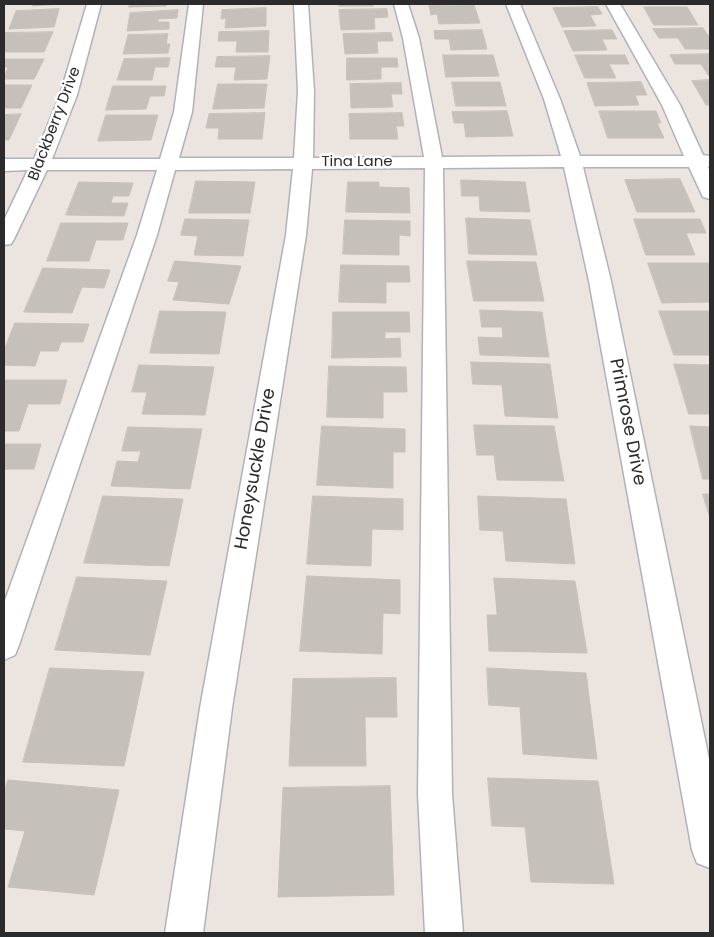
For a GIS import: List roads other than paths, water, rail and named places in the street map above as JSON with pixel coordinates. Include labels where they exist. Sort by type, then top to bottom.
[{"type":"street","name":"Blackberry Drive","points":[[4,239],[42,165],[69,97],[94,4]]},
{"type":"street","points":[[4,645],[147,235],[169,164],[184,112],[196,4]]},
{"type":"street","name":"Honeysuckle Drive","points":[[184,933],[216,708],[296,235],[305,162],[306,53],[301,4]]},
{"type":"street","points":[[402,4],[434,162],[435,794],[444,933]]},
{"type":"street","name":"Primrose Drive","points":[[513,4],[552,99],[572,162],[600,281],[710,850]]},
{"type":"street","points":[[613,4],[704,161],[710,193]]},
{"type":"street","name":"Tina Lane","points":[[4,165],[704,161]]}]
